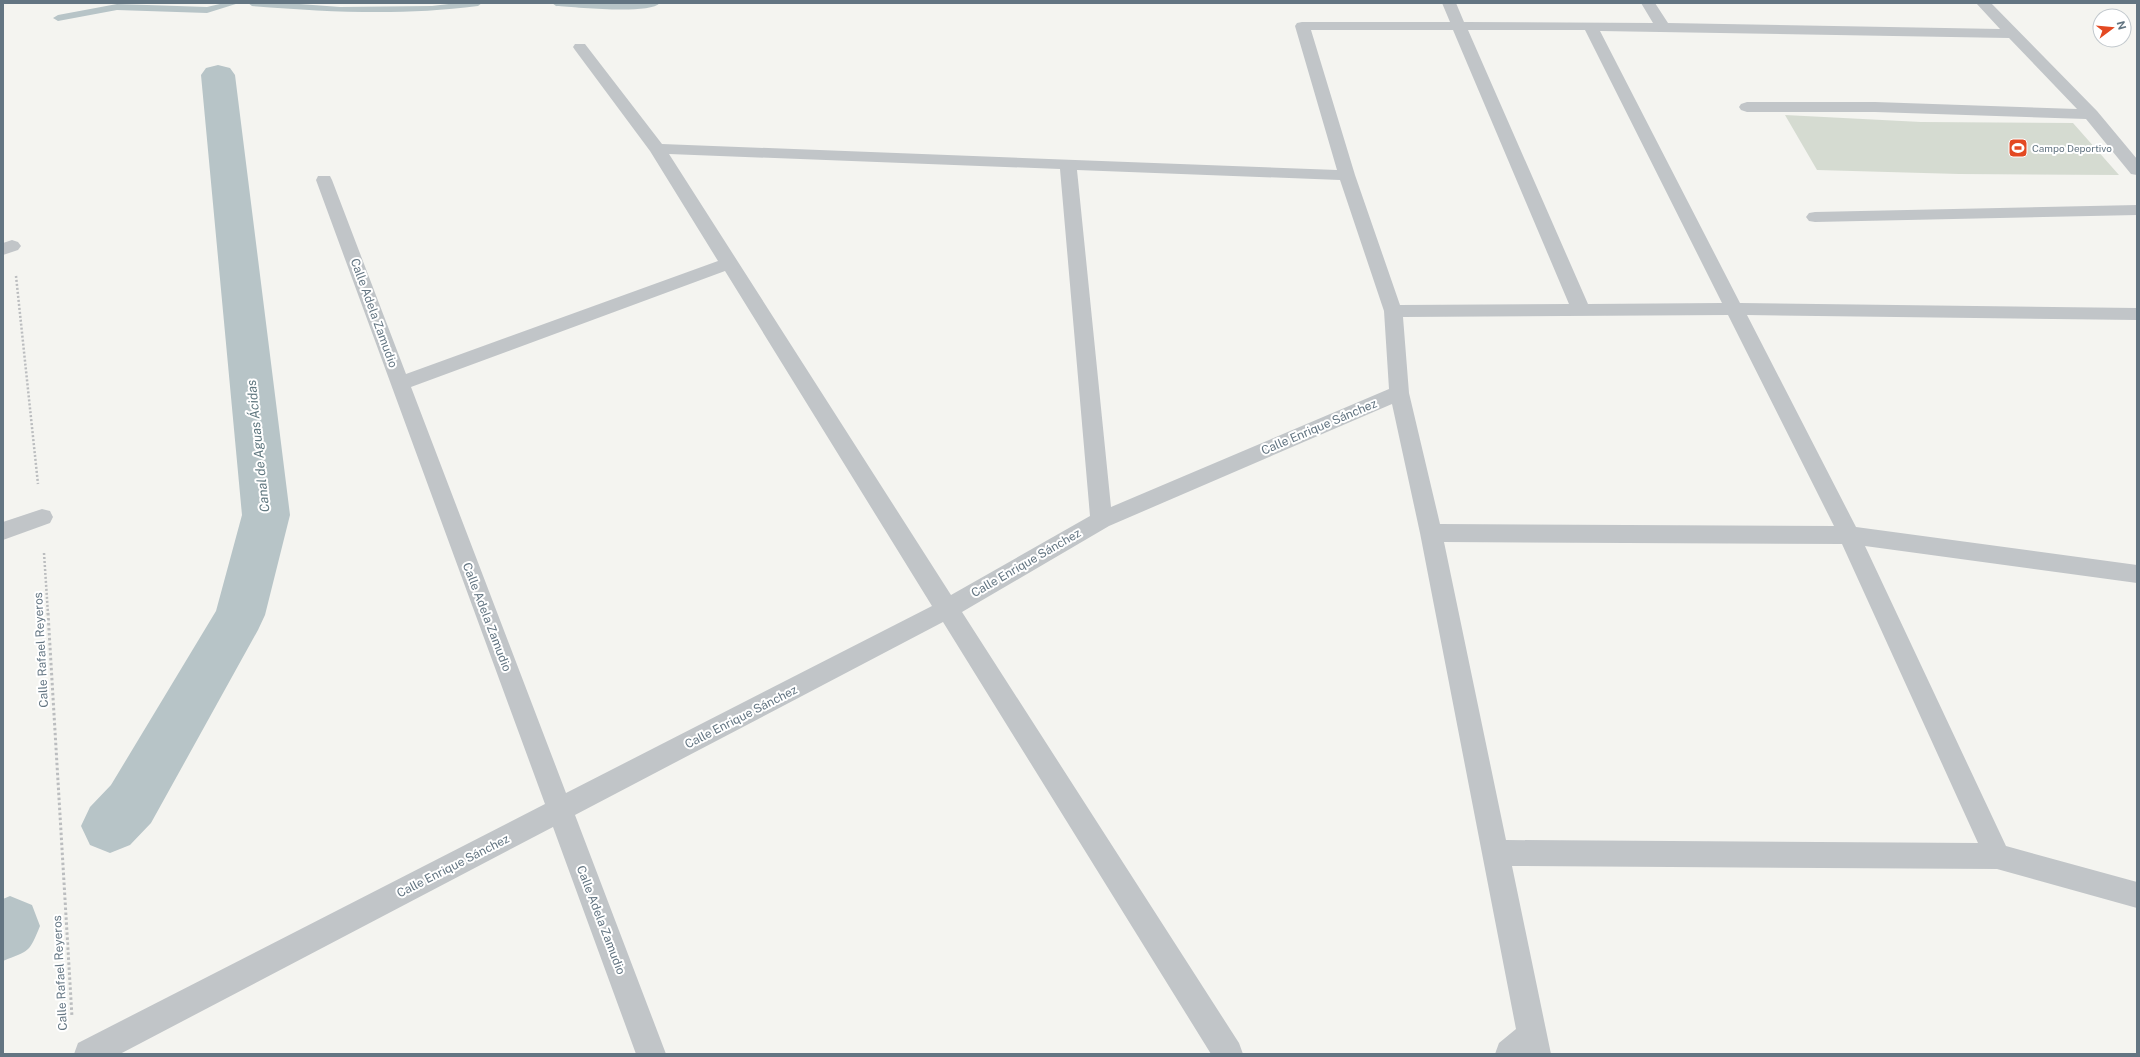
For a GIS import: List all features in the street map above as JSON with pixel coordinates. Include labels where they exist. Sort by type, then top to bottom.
[{"type":"street","points":[[1449,3],[1581,310]]},
{"type":"street","points":[[1648,3],[1664,28]]},
{"type":"street","points":[[1983,3],[2091,114],[2137,170]]},
{"type":"street","points":[[1525,1048],[1495,854],[1431,533],[1398,393],[1393,311],[1347,175],[1302,26],[1590,26],[2013,34]]},
{"type":"street","points":[[1590,26],[1849,536],[1997,856]]},
{"type":"street","points":[[580,46],[657,149],[1228,1054]]},
{"type":"street","points":[[1747,107],[1875,107],[2091,114]]},
{"type":"street","points":[[657,149],[1347,175]]},
{"type":"street","points":[[1068,164],[1101,520]]},
{"type":"street","name":"Calle Adela Zamudio","points":[[324,180],[651,1054]]},
{"type":"street","points":[[1815,217],[2137,210]]},
{"type":"street","points":[[400,384],[730,263]]},
{"type":"street","points":[[1393,311],[1734,309],[2137,314]]},
{"type":"street","name":"Calle Enrique Sánchez","points":[[89,1054],[560,811],[948,608],[1101,520],[1398,393]]},
{"type":"street","points":[[3,531],[42,517]]},
{"type":"street","points":[[1431,533],[1849,536],[2137,574]]},
{"type":"street","points":[[1495,854],[1997,856],[2137,894]]},
{"type":"path","name":"Calle Rafael Reyeros","points":[[8,247],[42,517],[72,1022]]},
{"type":"shaded area","points":[[1785,115],[1921,122],[2073,123],[2119,175],[1959,174],[1817,170]]},
{"type":"waterway","points":[[58,18],[117,7],[207,10],[235,3]]},
{"type":"waterway","points":[[252,3],[340,10],[432,9],[478,3]]},
{"type":"waterway","points":[[556,3],[632,7],[656,3]]},
{"type":"waterway","name":"Canal de Aguas Ácidas","points":[[110,826],[131,804],[240,615],[266,515],[218,75]]},
{"type":"waterway","name":"Canal de Aguas Ácidas","points":[[3,931],[10,926]]},
{"type":"place","name":"Campo Deportivo","points":[[2018,148]]}]
